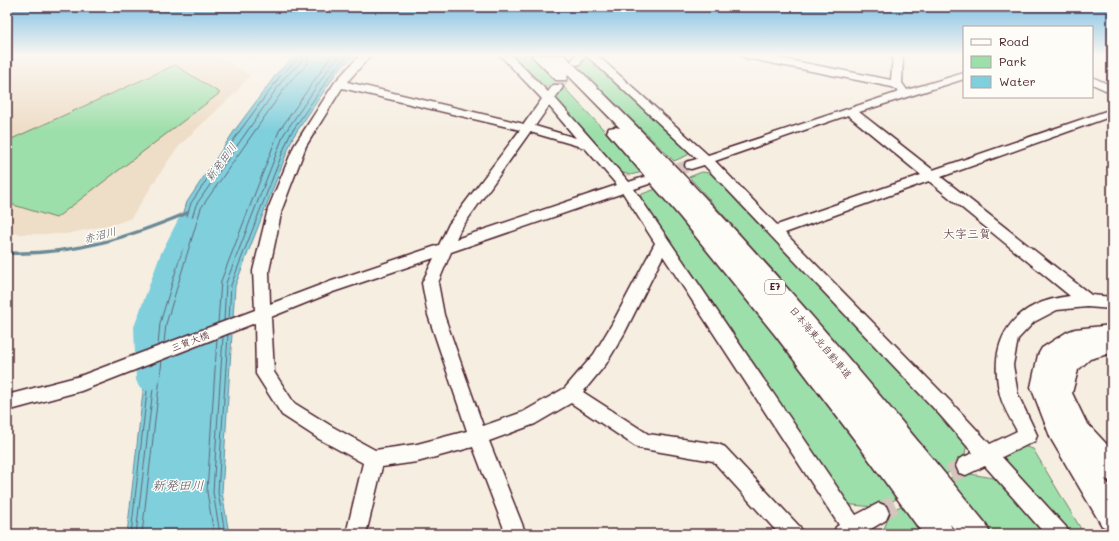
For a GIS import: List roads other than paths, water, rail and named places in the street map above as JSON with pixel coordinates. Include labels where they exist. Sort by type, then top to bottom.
[{"type":"highway","name":"日本海東北自動車道","points":[[563,80],[634,152],[790,335],[887,461],[940,534]]},
{"type":"highway","name":"日本海東北自動車道","points":[[581,80],[655,152],[817,335],[976,534]]},
{"type":"highway","points":[[1112,334],[1075,339],[1050,355],[1043,387],[1060,431],[1112,516]]},
{"type":"highway","points":[[1112,345],[1083,350],[1067,365],[1060,393],[1077,430],[1112,469]]},
{"type":"street","points":[[342,80],[300,146],[275,209],[261,272],[257,315],[265,374],[288,409],[326,433],[374,459],[417,453],[478,437],[529,418],[571,394],[600,360],[618,329],[662,243]]},
{"type":"street","points":[[530,80],[549,99],[626,187],[851,532],[879,513]]},
{"type":"street","points":[[619,80],[706,160],[945,408],[1059,534]]},
{"type":"street","points":[[877,80],[896,84],[905,94]]},
{"type":"street","points":[[691,165],[850,111],[950,80]]},
{"type":"street","points":[[1093,80],[1112,90]]},
{"type":"street","points":[[339,84],[528,128],[589,145]]},
{"type":"street","points":[[516,534],[478,437],[436,315],[430,283],[454,228],[558,87]]},
{"type":"street","points":[[850,111],[1087,301]]},
{"type":"street","points":[[774,231],[1112,112]]},
{"type":"street","name":"三賀大橋","points":[[7,403],[81,383],[328,288],[644,181]]},
{"type":"street","points":[[966,466],[1028,435],[1009,396],[1004,365],[1010,336],[1028,317],[1055,304],[1087,301],[1112,303]]},
{"type":"street","points":[[571,394],[645,442],[718,453],[793,534]]},
{"type":"street","points":[[356,534],[374,459]]},
{"type":"water","name":"新発田川","points":[[272,80],[331,80],[293,137],[235,286],[222,492],[229,534],[127,534],[151,321],[187,202],[235,130]]},
{"type":"waterway","name":"赤沼川","points":[[7,253],[31,253],[77,248],[121,237],[187,213]]},
{"type":"waterway","name":"新発田川","points":[[148,380],[145,327],[171,253],[186,223]]},
{"type":"tunnel","points":[[557,87],[562,80]]},
{"type":"tunnel","points":[[658,176],[691,165]]},
{"type":"tunnel","points":[[879,513],[966,466]]},
{"type":"district","name":"大字三賀","points":[[967,234]]}]
